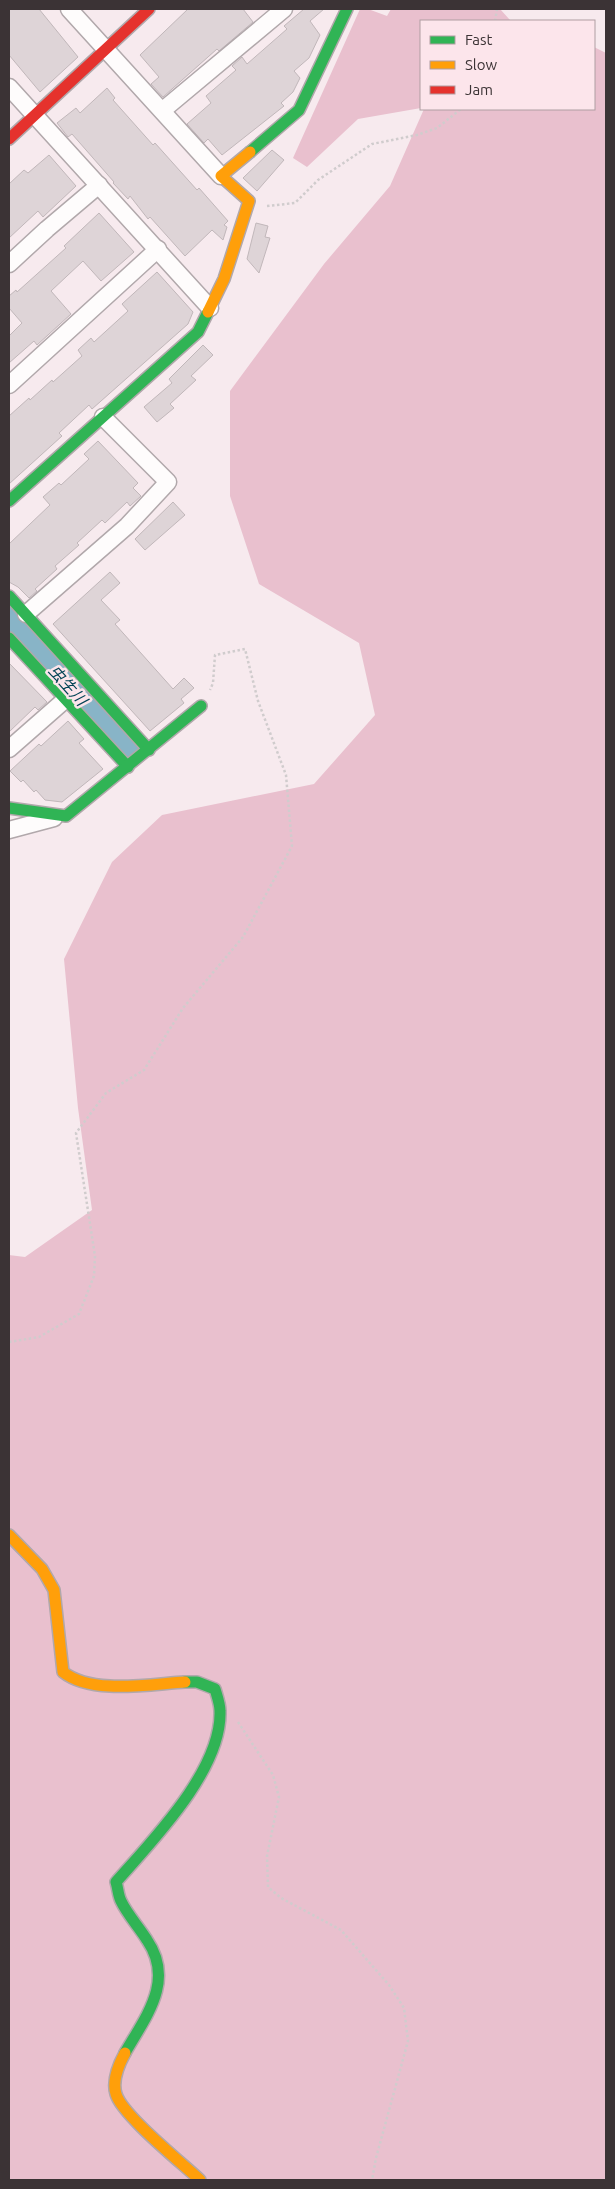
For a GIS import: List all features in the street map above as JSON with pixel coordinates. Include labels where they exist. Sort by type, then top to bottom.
[{"type":"street","points":[[9,501],[198,332],[224,279],[249,201],[221,176],[163,110],[69,9]]},
{"type":"street","points":[[9,139],[150,9]]},
{"type":"street","points":[[163,110],[284,9]]},
{"type":"street","points":[[221,176],[299,110],[347,9]]},
{"type":"street","points":[[9,87],[210,308]]},
{"type":"street","points":[[9,264],[99,185]]},
{"type":"street","points":[[9,385],[158,249]]},
{"type":"street","points":[[26,614],[127,526],[168,482],[103,417]]},
{"type":"street","points":[[9,596],[149,750]]},
{"type":"street","points":[[9,638],[128,767]]},
{"type":"street","points":[[9,749],[66,699]]},
{"type":"street","points":[[9,830],[66,816],[201,706]]},
{"type":"street","points":[[9,808],[66,816]]},
{"type":"street","points":[[9,1535],[42,1568],[54,1590],[63,1672],[68,1676],[74,1680],[102,1686],[197,1682],[215,1689],[220,1713],[214,1743],[193,1789],[178,1810],[116,1882],[121,1902],[150,1944],[159,1964],[159,1984],[150,2009],[123,2056],[115,2080],[116,2095],[137,2123],[200,2180]]},
{"type":"path","points":[[249,201],[259,206],[295,203],[318,180],[372,144],[417,135],[437,128],[460,110]]},
{"type":"path","points":[[9,1342],[39,1337],[78,1314],[94,1276],[95,1256],[76,1133],[106,1093],[144,1070],[183,1008],[243,937],[292,846],[286,775],[258,701],[245,650],[215,655],[213,684],[201,706]]},
{"type":"path","points":[[234,1717],[273,1775],[279,1797],[267,1856],[268,1886],[281,1898],[341,1930],[389,1985],[404,2008],[408,2041],[378,2149],[372,2180]]},
{"type":"shaded area","points":[[360,9],[368,9],[387,16],[391,9],[500,9],[510,20],[420,20],[420,108],[358,119],[307,167],[293,158]]},
{"type":"shaded area","points":[[595,48],[606,53],[606,2180],[9,2180],[9,1255],[25,1257],[92,1210],[78,1108],[64,959],[112,862],[162,815],[314,784],[375,715],[359,643],[259,584],[230,496],[230,391],[324,264],[390,186],[424,110],[595,110]]},
{"type":"building","points":[[9,9],[39,9],[78,57],[40,92],[9,55]]},
{"type":"building","points":[[188,9],[243,9],[253,22],[219,51],[217,49],[163,97],[151,84],[159,77],[140,55]]},
{"type":"building","points":[[304,9],[324,9],[310,21],[320,35],[309,58],[294,71],[300,78],[293,92],[281,103],[284,106],[222,155],[208,139],[204,143],[187,124],[211,103],[206,96],[236,70],[232,66],[242,57],[247,64],[287,29],[284,26]]},
{"type":"building","points":[[107,88],[115,98],[113,100],[153,145],[155,143],[228,221],[224,225],[227,227],[223,240],[212,230],[185,256],[150,217],[148,219],[130,196],[128,199],[113,183],[72,134],[68,137],[57,123],[76,108],[80,113]]},
{"type":"building","points":[[272,150],[284,160],[257,191],[243,178]]},
{"type":"building","points":[[49,155],[76,186],[43,217],[38,211],[9,238],[9,184],[24,170],[28,173]]},
{"type":"building","points":[[99,213],[134,252],[101,281],[83,261],[51,291],[71,314],[37,345],[34,341],[9,363],[9,336],[22,323],[9,308],[9,296],[16,290],[17,292],[66,248],[64,246]]},
{"type":"building","points":[[256,223],[268,226],[265,237],[270,238],[259,273],[247,259]]},
{"type":"building","points":[[157,272],[193,312],[188,324],[92,409],[89,405],[59,433],[62,436],[9,484],[9,416],[52,380],[53,382],[82,356],[78,350],[91,338],[94,342],[128,311],[122,304]]},
{"type":"building","points":[[203,345],[213,355],[191,376],[196,380],[170,404],[174,408],[157,422],[144,407],[172,383],[169,379]]},
{"type":"building","points":[[98,441],[138,483],[133,488],[141,496],[130,506],[127,502],[105,523],[102,520],[77,543],[79,545],[55,566],[57,569],[35,589],[37,591],[29,598],[18,587],[9,582],[9,544],[50,505],[43,497],[59,483],[61,485],[89,459],[84,454]]},
{"type":"building","points":[[173,502],[185,515],[145,550],[135,539]]},
{"type":"building","points":[[110,572],[120,583],[101,600],[120,620],[115,624],[173,689],[184,678],[194,688],[181,699],[184,703],[150,731],[53,624]]},
{"type":"building","points":[[9,663],[47,702],[38,710],[35,707],[9,732]]},
{"type":"building","points":[[68,721],[84,739],[79,743],[103,769],[62,802],[45,800],[36,790],[34,792],[23,780],[21,782],[10,771],[39,744],[41,746]]},
{"type":"waterway","name":"虫生川","points":[[9,620],[127,750]]},
{"type":"traffic: fast","points":[[250,152],[299,110],[347,9]]},
{"type":"traffic: fast","points":[[9,501],[198,332],[208,312]]},
{"type":"traffic: fast","points":[[9,596],[149,750]]},
{"type":"traffic: fast","points":[[9,638],[128,767]]},
{"type":"traffic: fast","points":[[9,808],[66,816],[201,706]]},
{"type":"traffic: fast","points":[[125,2053],[149,2012],[158,1984],[158,1970],[155,1955],[147,1940],[126,1911],[119,1896],[116,1882],[182,1803],[210,1757],[218,1734],[220,1708],[215,1689],[197,1682],[185,1682]]},
{"type":"traffic: slow","points":[[208,312],[224,279],[249,201],[221,176],[250,152]]},
{"type":"traffic: slow","points":[[9,1535],[42,1569],[54,1590],[63,1672],[89,1684],[105,1686],[139,1686],[185,1682]]},
{"type":"traffic: slow","points":[[125,2053],[118,2067],[115,2084],[116,2094],[121,2103],[140,2126],[200,2180]]},
{"type":"traffic: jam","points":[[9,139],[149,9]]}]
